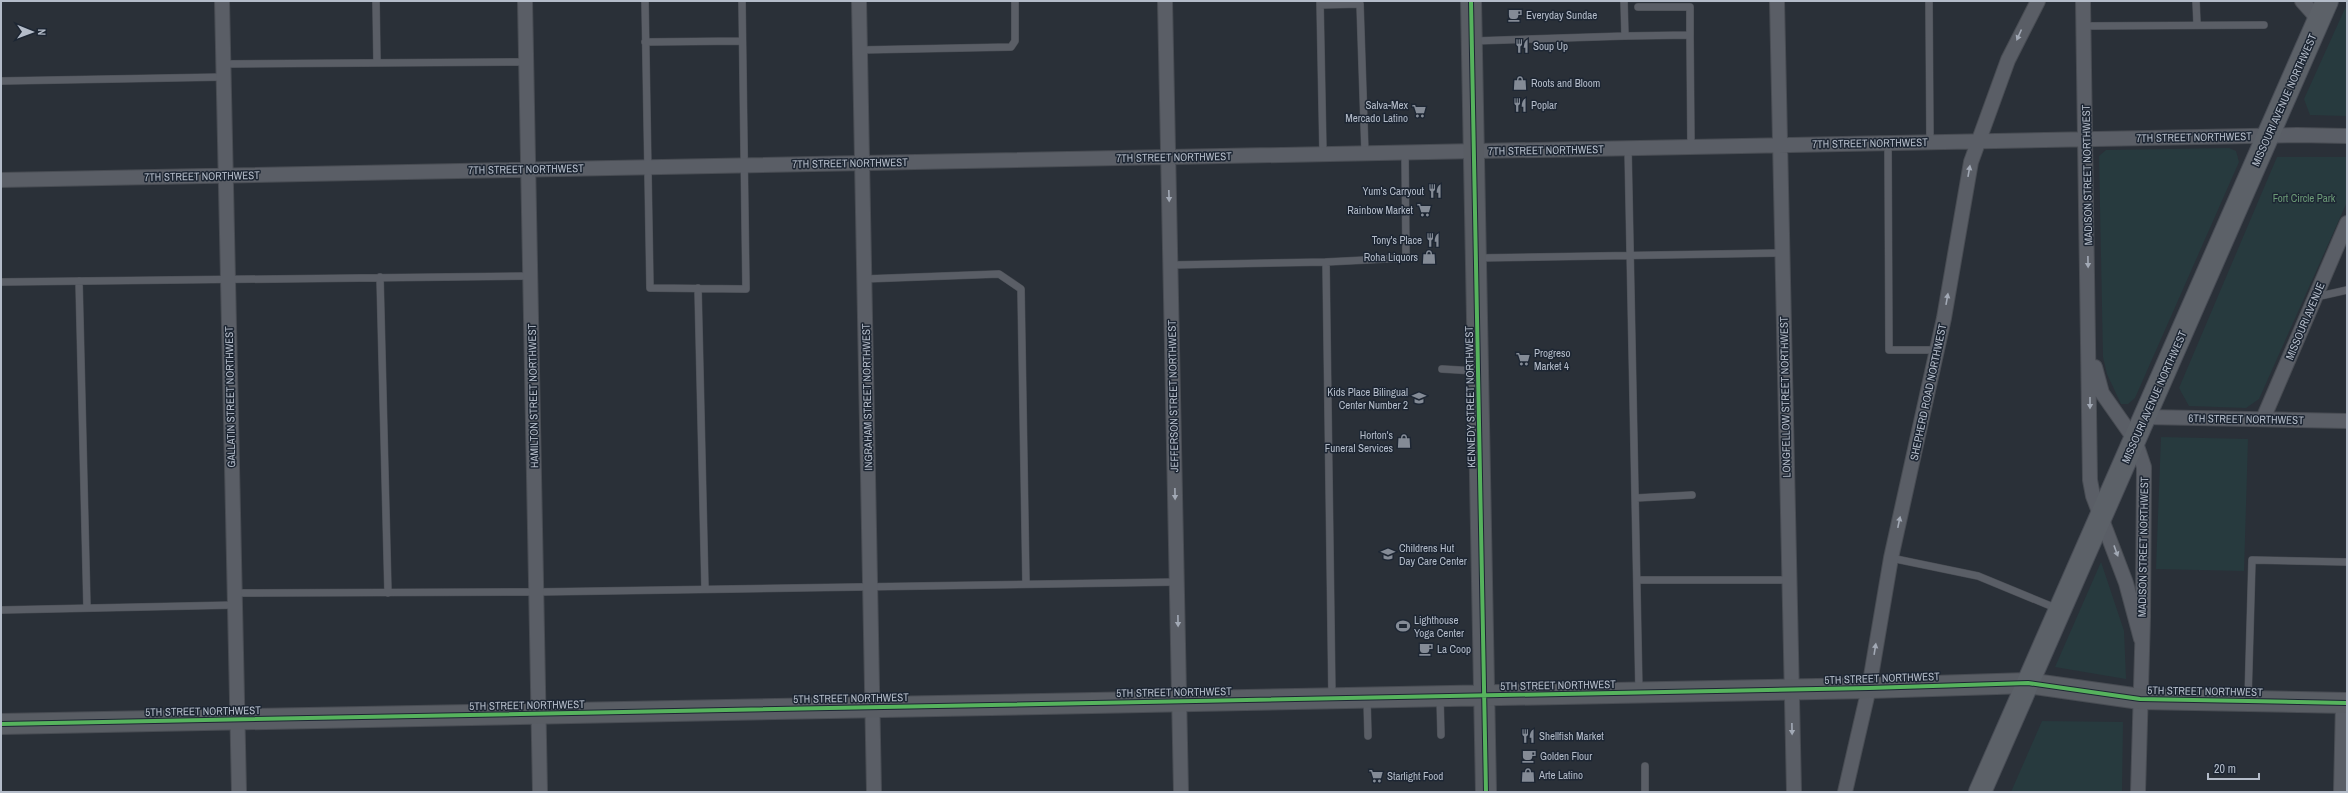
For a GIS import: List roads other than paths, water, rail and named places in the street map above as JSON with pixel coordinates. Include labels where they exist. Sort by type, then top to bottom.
[{"type":"main road","name":"MISSOURI AVENUE NORTHWEST","points":[[1980,792],[2323,11]]},
{"type":"street","name":"GALLATIN STREET NORTHWEST","points":[[222,1],[239,792]]},
{"type":"street","name":"HAMILTON STREET NORTHWEST","points":[[525,1],[540,792]]},
{"type":"street","name":"INGRAHAM STREET NORTHWEST","points":[[859,1],[874,792]]},
{"type":"street","name":"JEFFERSON STREET NORTHWEST","points":[[1165,1],[1181,792]]},
{"type":"street","name":"KENNEDY STREET NORTHWEST","points":[[1471,1],[1486,792]]},
{"type":"street","name":"LONGFELLOW STREET NORTHWEST","points":[[1777,1],[1794,792]]},
{"type":"street","name":"SHEPHERD ROAD NORTHWEST","points":[[1844,792],[1869,688],[1892,558],[1937,350],[1971,162],[2008,60],[2021,31],[2038,1]]},
{"type":"street","name":"MADISON STREET NORTHWEST","points":[[2083,1],[2090,350],[2090,476],[2093,496],[2102,514],[2124,575],[2141,639]]},
{"type":"street","points":[[2302,1],[2323,11]]},
{"type":"street","name":"7TH STREET NORTHWEST","points":[[1,180],[1978,141],[2347,136]]},
{"type":"street","name":"MISSOURI AVENUE","points":[[2263,419],[2347,223]]},
{"type":"street","name":"MADISON STREET NORTHWEST","points":[[2090,350],[2102,393],[2134,440],[2144,466],[2138,792]]},
{"type":"street","name":"6TH STREET NORTHWEST","points":[[2145,417],[2347,421]]},
{"type":"street","name":"5TH STREET NORTHWEST","points":[[1,724],[1791,690],[2028,683],[2140,699],[2345,703]]},
{"type":"street","points":[[2341,792],[2345,703]]},
{"type":"lane","points":[[376,1],[377,63]]},
{"type":"lane","points":[[645,1],[650,288],[746,289],[742,1]]},
{"type":"lane","points":[[860,50],[1011,46],[1016,41],[1015,1]]},
{"type":"lane","points":[[1624,1],[1625,36]]},
{"type":"lane","points":[[1929,1],[1930,142]]},
{"type":"lane","points":[[2196,1],[2197,24]]},
{"type":"lane","points":[[1322,154],[1320,3],[1360,4],[1364,153]]},
{"type":"lane","points":[[1638,7],[1690,7],[1691,147]]},
{"type":"lane","points":[[2084,26],[2197,24],[2264,25]]},
{"type":"lane","points":[[1472,41],[1690,35]]},
{"type":"lane","points":[[645,42],[742,40]]},
{"type":"lane","points":[[1,81],[377,63],[526,62]]},
{"type":"lane","points":[[1888,143],[1889,350],[1937,350]]},
{"type":"lane","points":[[1628,148],[1639,692]]},
{"type":"lane","points":[[1171,265],[1326,262],[1406,258],[1405,152]]},
{"type":"lane","points":[[1476,258],[1782,253]]},
{"type":"lane","points":[[1326,262],[1332,698]]},
{"type":"lane","points":[[864,280],[999,274],[1021,289],[1026,584]]},
{"type":"lane","points":[[1,282],[531,276]]},
{"type":"lane","points":[[380,277],[388,593]]},
{"type":"lane","points":[[79,281],[87,608]]},
{"type":"lane","points":[[698,288],[705,589]]},
{"type":"lane","points":[[2315,297],[2347,290]]},
{"type":"lane","points":[[1442,369],[1478,371]]},
{"type":"lane","points":[[1636,498],[1692,496]]},
{"type":"lane","points":[[1892,558],[1978,576],[2060,610]]},
{"type":"lane","points":[[2248,701],[2252,560],[2347,562]]},
{"type":"lane","points":[[1637,580],[1789,580]]},
{"type":"lane","points":[[1,610],[87,608],[235,599],[388,593],[1177,582]]},
{"type":"lane","points":[[1440,696],[1441,735]]},
{"type":"lane","points":[[1366,698],[1368,736]]},
{"type":"lane","points":[[1645,766],[1645,792]]},
{"type":"place","name":"Everyday Sundae","points":[[1515,15]]},
{"type":"place","name":"Soup Up","points":[[1522,46]]},
{"type":"place","name":"Roots and Bloom","points":[[1520,83]]},
{"type":"place","name":"Poplar","points":[[1520,105]]},
{"type":"place","name":"Salva-Mex Mercado Latino","points":[[1419,111]]},
{"type":"place","name":"Yum's Carryout","points":[[1435,191]]},
{"type":"place","name":"Rainbow Market","points":[[1424,210]]},
{"type":"place","name":"Tony's Place","points":[[1433,240]]},
{"type":"place","name":"Roha Liquors","points":[[1429,257]]},
{"type":"place","name":"Progreso Market 4","points":[[1523,359]]},
{"type":"place","name":"Kids Place Bilingual Center Number 2","points":[[1419,398]]},
{"type":"place","name":"Horton's Funeral Services","points":[[1404,441]]},
{"type":"place","name":"Childrens Hut Day Care Center","points":[[1388,554]]},
{"type":"place","name":"Lighthouse Yoga Center","points":[[1403,626]]},
{"type":"place","name":"La Coop","points":[[1426,649]]},
{"type":"place","name":"Shellfish Market","points":[[1528,736]]},
{"type":"place","name":"Golden Flour","points":[[1529,756]]},
{"type":"place","name":"Arte Latino","points":[[1528,775]]},
{"type":"place","name":"Starlight Food","points":[[1376,776]]},
{"type":"park label","name":"Fort Circle Park","points":[[2304,198]]}]
